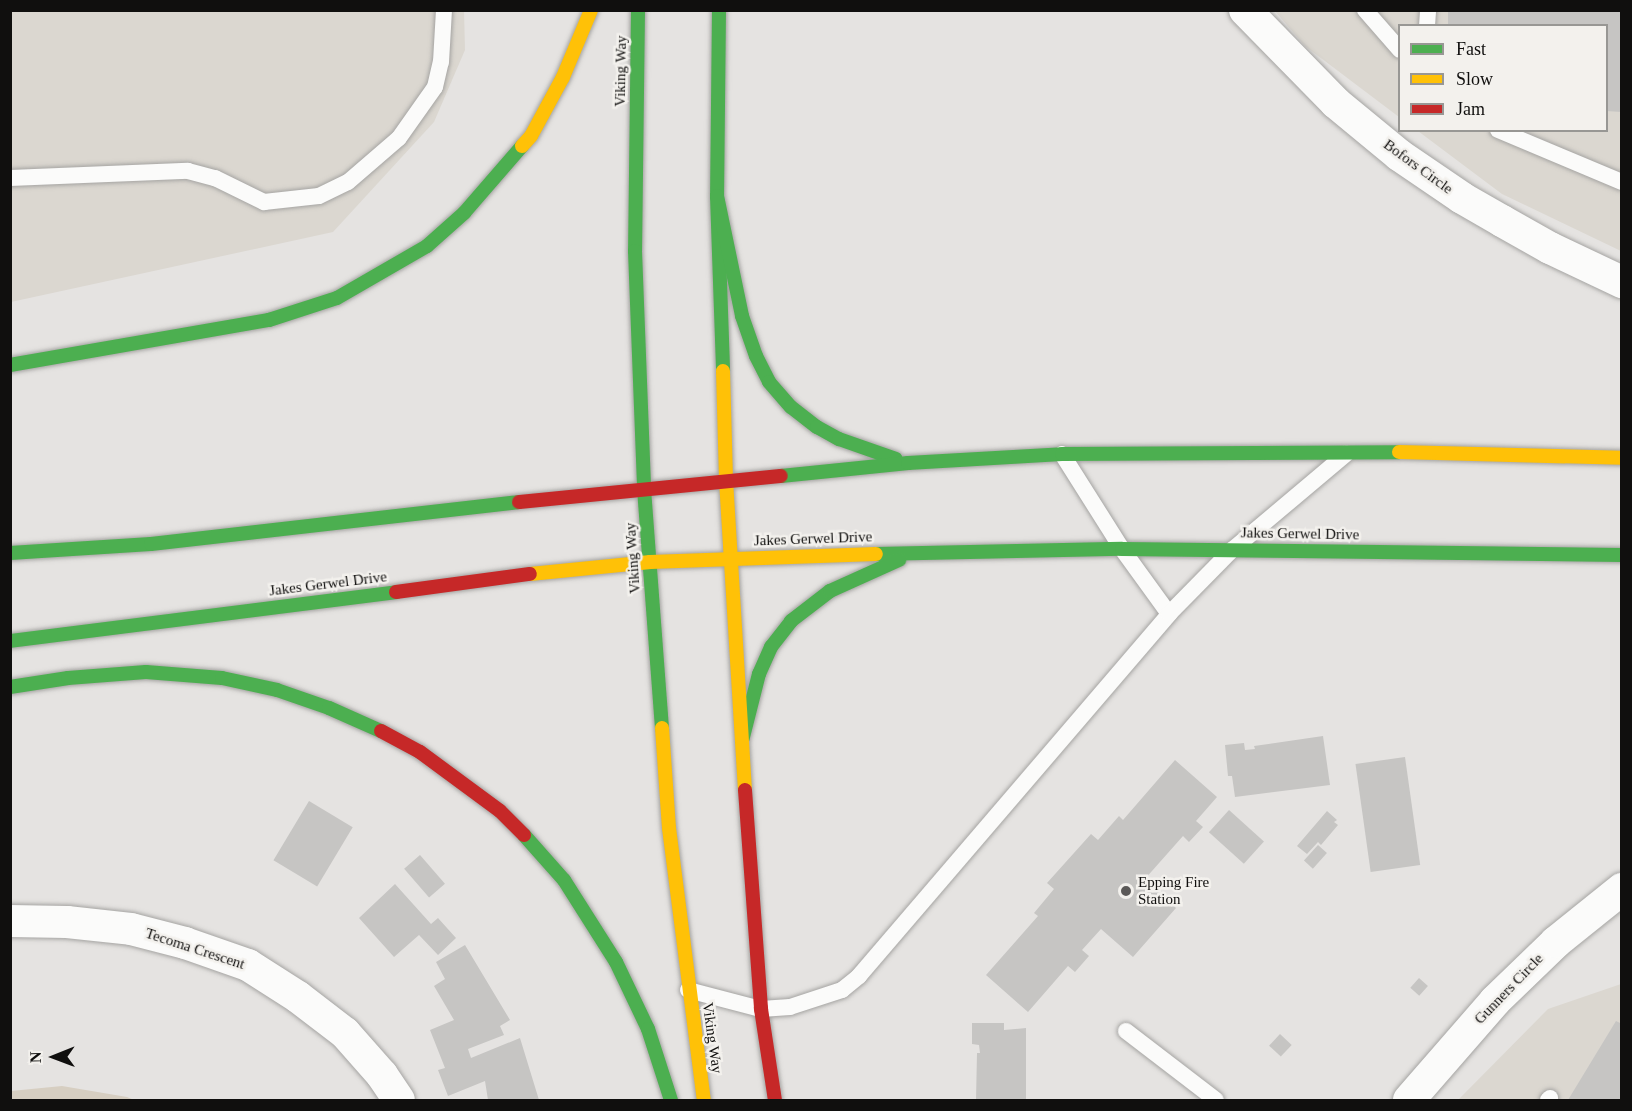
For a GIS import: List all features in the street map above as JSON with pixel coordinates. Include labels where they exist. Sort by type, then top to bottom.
[{"type":"main road","points":[[10,365],[269,320],[337,298],[427,246],[464,213],[531,136],[563,77],[591,10]]},
{"type":"main road","name":"Viking Way","points":[[638,10],[635,251],[644,489],[669,828],[704,1101]]},
{"type":"main road","points":[[719,10],[717,196],[730,558],[761,1008],[775,1101]]},
{"type":"main road","points":[[717,196],[742,316],[756,356],[774,389],[791,407],[818,428],[869,451],[908,463]]},
{"type":"main road","points":[[10,553],[151,544],[393,514],[908,463],[1062,454],[1350,451],[1622,458]]},
{"type":"main road","name":"Jakes Gerwel Drive","points":[[10,641],[596,566],[650,562],[917,552],[1122,549],[1622,555]]},
{"type":"main road","points":[[742,741],[759,674],[771,647],[796,615],[830,591],[917,552]]},
{"type":"main road","points":[[10,687],[68,678],[146,672],[222,678],[277,690],[329,708],[392,736],[420,752],[500,811],[544,855],[577,898],[616,962],[632,994],[648,1029],[671,1101]]},
{"type":"street","name":"Bofors Circle","points":[[1245,10],[1336,103],[1399,155],[1482,210],[1550,248],[1622,282]]},
{"type":"street","name":"Gunners Circle","points":[[1409,1101],[1495,1001],[1556,942],[1622,889]]},
{"type":"street","name":"Tecoma Crescent","points":[[10,921],[67,922],[131,929],[185,943],[248,965],[298,997],[345,1033],[382,1076],[399,1101]]},
{"type":"lane","points":[[10,178],[188,171],[214,178],[264,202],[319,196],[348,183],[399,138],[435,87],[444,39],[444,10]]},
{"type":"lane","points":[[1365,10],[1398,48]]},
{"type":"lane","points":[[1503,132],[1622,182]]},
{"type":"lane","points":[[688,990],[761,1008],[790,1007],[842,990],[859,976],[1169,614],[1232,550],[1350,451]]},
{"type":"lane","points":[[1062,454],[1122,549],[1169,614]]},
{"type":"lane","points":[[1126,1031],[1216,1101]]},
{"type":"shaded area","points":[[10,11],[464,11],[465,50],[434,122],[333,232],[11,302]]},
{"type":"shaded area","points":[[1275,11],[1621,11],[1621,251],[1502,194],[1419,132],[1608,132],[1608,24],[1398,24],[1398,116],[1305,46]]},
{"type":"shaded area","points":[[1621,984],[1621,1100],[1458,1100],[1548,1009]]},
{"type":"shaded area","points":[[62,1086],[134,1100],[11,1100],[11,1091]]},
{"type":"building","points":[[1448,10],[1622,10],[1622,112],[1608,111],[1608,24],[1448,24]]},
{"type":"building","points":[[1323,736],[1330,785],[1235,797],[1232,776],[1228,776],[1225,745],[1244,743],[1245,750],[1255,749],[1254,746]]},
{"type":"building","points":[[1405,757],[1420,865],[1371,872],[1355,764]]},
{"type":"building","points":[[1175,760],[1217,797],[1196,821],[1203,827],[1189,842],[1183,836],[1144,880],[1176,908],[1133,957],[1101,929],[1082,950],[1089,956],[1075,972],[1068,966],[1028,1012],[986,975],[1038,916],[1034,913],[1054,889],[1047,883],[1091,834],[1098,840],[1119,816],[1123,820]]},
{"type":"building","points":[[309,801],[353,827],[317,886],[273,860]]},
{"type":"building","points":[[1229,810],[1264,841],[1244,864],[1209,832]]},
{"type":"building","points":[[1327,811],[1337,820],[1334,822],[1338,825],[1321,845],[1318,842],[1307,854],[1297,846]]},
{"type":"building","points":[[1318,845],[1327,853],[1313,869],[1304,861]]},
{"type":"building","points":[[420,855],[445,884],[429,897],[404,869]]},
{"type":"building","points":[[395,884],[431,924],[438,918],[456,938],[438,955],[419,935],[394,957],[359,918]]},
{"type":"building","points":[[465,945],[510,1020],[500,1026],[504,1035],[468,1049],[471,1058],[520,1038],[539,1100],[488,1100],[485,1081],[448,1096],[438,1070],[445,1068],[430,1030],[454,1020],[434,986],[445,979],[436,962]]},
{"type":"building","points":[[1419,978],[1428,986],[1419,996],[1410,988]]},
{"type":"building","points":[[1616,1021],[1622,1024],[1622,1100],[1568,1100]]},
{"type":"building","points":[[972,1023],[1004,1023],[1004,1030],[1026,1028],[1026,1100],[976,1100],[977,1053],[980,1053],[979,1045],[972,1044]]},
{"type":"building","points":[[1280,1034],[1292,1045],[1281,1057],[1269,1046]]},
{"type":"traffic: fast","points":[[638,10],[635,251],[644,489],[662,728]]},
{"type":"traffic: fast","points":[[719,10],[717,196],[723,371]]},
{"type":"traffic: fast","points":[[10,365],[269,320],[337,298],[427,246],[464,213],[522,146]]},
{"type":"traffic: fast","points":[[717,196],[742,316],[756,356],[769,382],[791,407],[817,427],[839,439],[896,459]]},
{"type":"traffic: fast","points":[[781,476],[908,463],[1062,454],[1399,452]]},
{"type":"traffic: fast","points":[[10,553],[151,544],[519,502]]},
{"type":"traffic: fast","points":[[876,554],[1122,549],[1622,555]]},
{"type":"traffic: fast","points":[[742,741],[759,674],[771,647],[791,621],[830,591],[899,560]]},
{"type":"traffic: fast","points":[[10,641],[396,592]]},
{"type":"traffic: fast","points":[[10,687],[68,678],[146,672],[222,678],[277,690],[329,708],[381,731]]},
{"type":"traffic: fast","points":[[524,835],[564,880],[616,962],[648,1029],[671,1100]]},
{"type":"traffic: slow","points":[[522,146],[531,136],[563,77],[591,10]]},
{"type":"traffic: slow","points":[[723,371],[726,480],[745,790]]},
{"type":"traffic: slow","points":[[1399,452],[1622,458]]},
{"type":"traffic: slow","points":[[530,574],[650,562],[876,554]]},
{"type":"traffic: slow","points":[[662,728],[669,828],[704,1100]]},
{"type":"traffic: jam","points":[[519,502],[781,476]]},
{"type":"traffic: jam","points":[[396,592],[530,574]]},
{"type":"traffic: jam","points":[[381,731],[420,752],[500,811],[524,835]]},
{"type":"traffic: jam","points":[[745,790],[761,1009],[775,1100]]},
{"type":"place","name":"Epping Fire Station","points":[[1126,891]]}]
